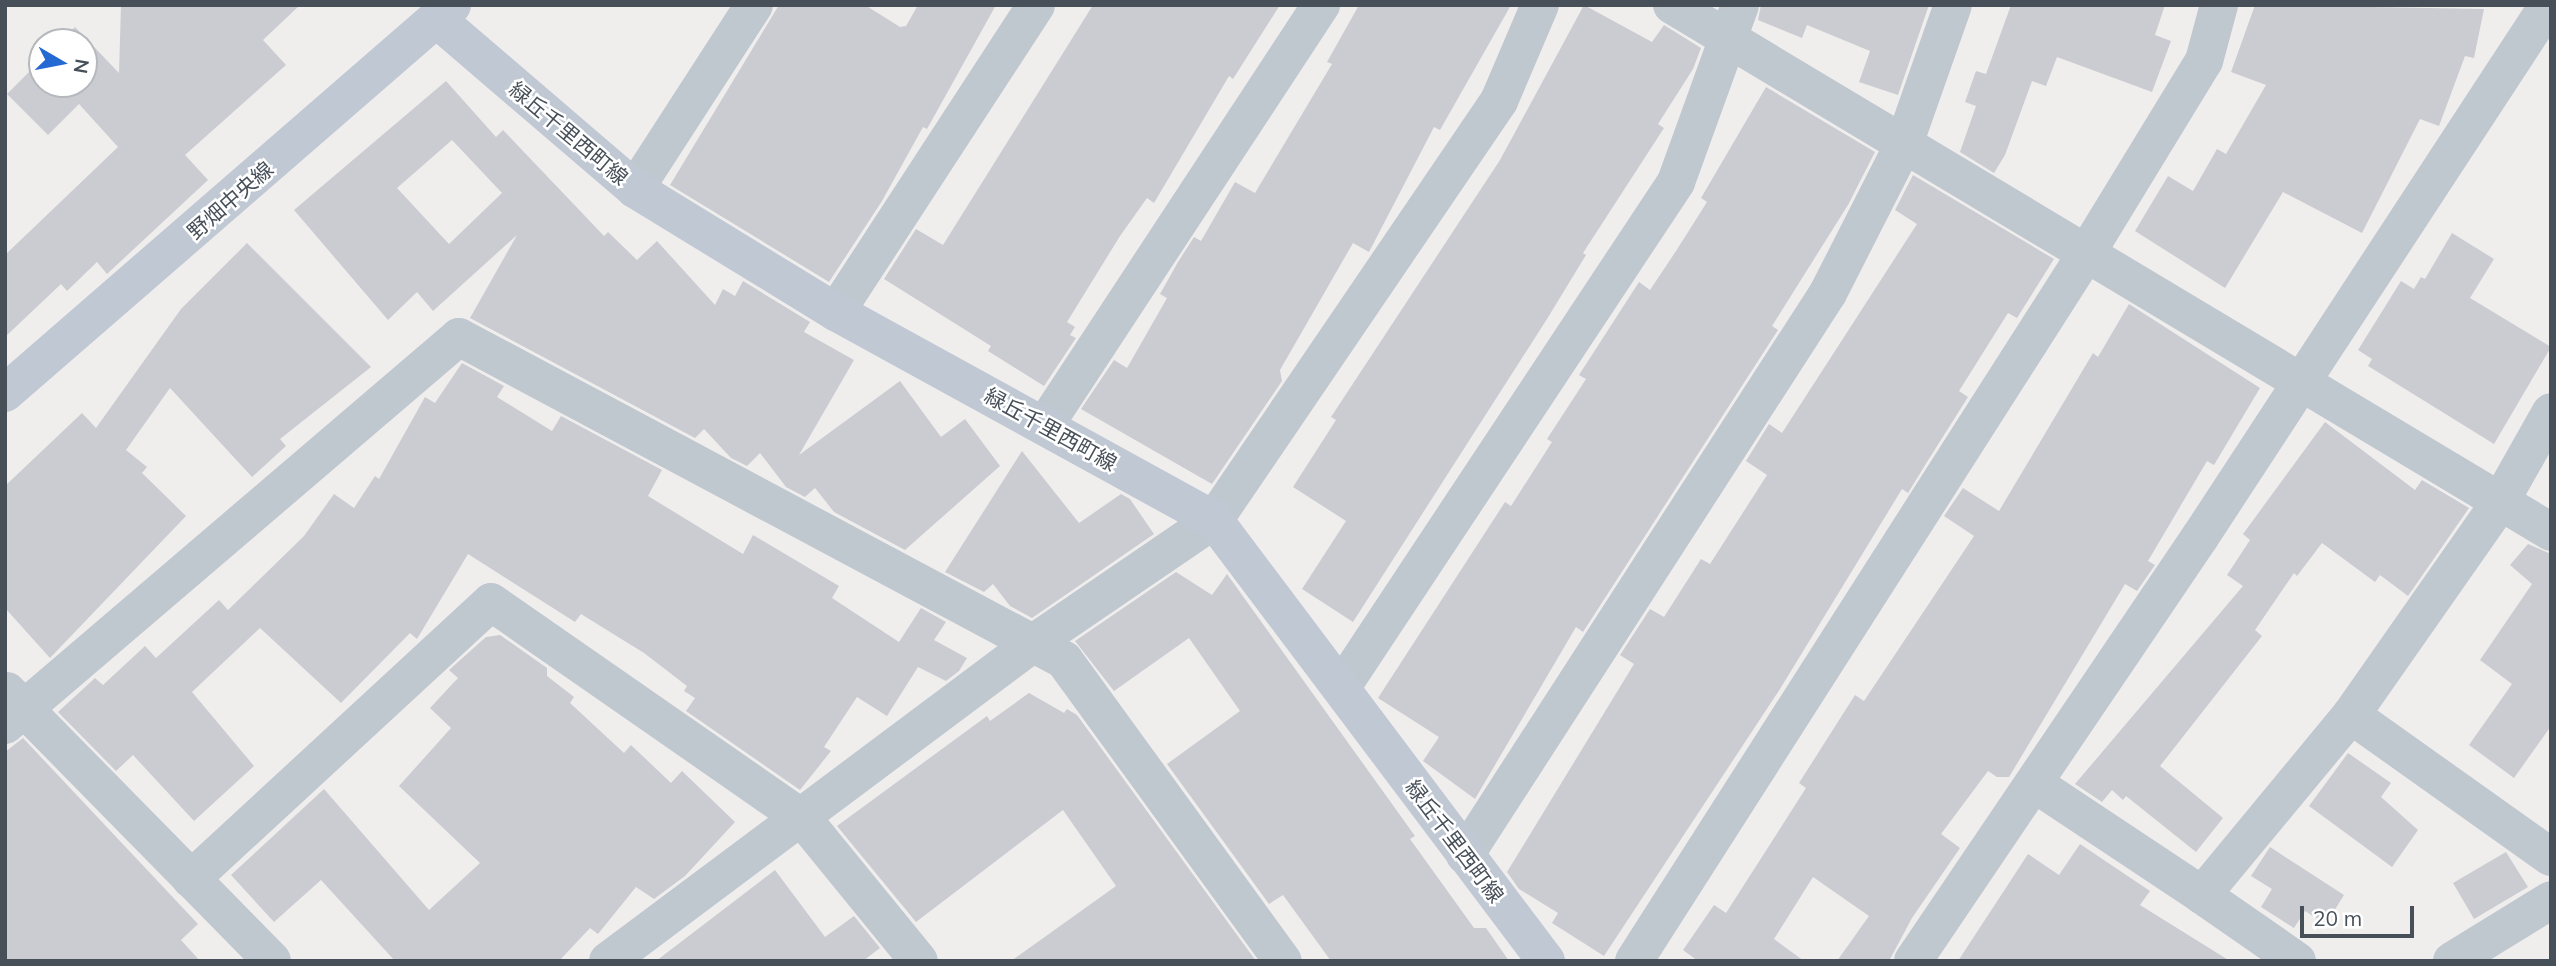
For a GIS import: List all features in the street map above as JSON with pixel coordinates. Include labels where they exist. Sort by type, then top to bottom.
[{"type":"street","points":[[635,189],[754,5]]},
{"type":"street","points":[[836,312],[1036,5]]},
{"type":"street","points":[[1045,425],[1321,5]]},
{"type":"street","points":[[608,961],[803,819],[1032,644],[1214,520],[1499,101],[1539,5]]},
{"type":"street","points":[[1672,5],[1735,22],[1904,145],[2551,532]]},
{"type":"street","points":[[1465,855],[1828,293],[1904,145],[1953,5]]},
{"type":"street","points":[[1634,961],[2087,254],[2204,61],[2220,5]]},
{"type":"street","points":[[1913,961],[2035,784],[2547,7]]},
{"type":"street","name":"緑丘千里西町線","points":[[438,11],[635,189],[836,312],[1214,520],[1546,961]]},
{"type":"street","name":"野畑中央線","points":[[5,393],[438,11]]},
{"type":"street","points":[[1341,688],[1676,182],[1735,22]]},
{"type":"street","points":[[272,961],[191,878],[11,708],[459,337],[1064,660],[1283,961]]},
{"type":"street","points":[[2202,895],[2351,715],[2500,502],[2551,412]]},
{"type":"street","points":[[191,878],[491,602],[803,819],[919,961]]},
{"type":"street","points":[[2351,715],[2551,857]]},
{"type":"street","points":[[2035,784],[2297,961]]},
{"type":"street","points":[[2452,961],[2551,900]]},
{"type":"building","points":[[121,5],[300,5],[263,40],[286,65],[185,155],[208,180],[107,274],[97,262],[67,291],[61,284],[5,337],[5,255],[118,147],[79,104],[48,135],[7,94],[28,73],[28,98],[98,98],[98,51],[119,73]]},
{"type":"building","points":[[779,5],[865,5],[900,27],[906,26],[918,5],[996,5],[927,129],[923,127],[882,201],[829,282],[670,185]]},
{"type":"building","points":[[1093,5],[1280,5],[1233,79],[1229,76],[1154,203],[1147,198],[1120,236],[1067,322],[1075,327],[1070,335],[1076,338],[1044,386],[988,351],[991,346],[884,279],[916,229],[943,245]]},
{"type":"building","points":[[1359,5],[1511,5],[1440,130],[1434,127],[1369,252],[1353,243],[1280,370],[1282,381],[1212,484],[1081,409],[1114,360],[1127,368],[1167,298],[1160,294],[1178,262],[1194,237],[1201,241],[1235,182],[1255,193],[1332,64],[1327,62]]},
{"type":"building","points":[[1584,5],[1652,42],[1664,25],[1701,48],[1693,69],[1658,124],[1664,128],[1583,253],[1586,255],[1547,319],[1353,622],[1302,589],[1346,521],[1293,487],[1336,420],[1331,417],[1500,160]]},
{"type":"building","points":[[1761,5],[1929,5],[1898,95],[1859,82],[1870,51],[1807,25],[1802,38],[1758,20]]},
{"type":"building","points":[[2011,5],[2165,5],[2155,35],[2171,41],[2152,92],[2057,57],[2046,86],[2032,81],[2005,155],[1994,173],[1960,152],[1976,106],[1965,102],[1976,71],[1986,74]]},
{"type":"building","points":[[2255,5],[2484,9],[2474,58],[2465,56],[2439,126],[2420,119],[2362,233],[2283,192],[2225,288],[2135,231],[2168,176],[2193,191],[2217,149],[2226,154],[2266,85],[2231,72]]},
{"type":"building","points":[[446,81],[496,137],[503,130],[604,236],[608,232],[637,260],[657,241],[715,305],[723,289],[735,296],[743,281],[810,322],[804,332],[854,360],[799,455],[900,381],[941,437],[965,419],[1000,466],[905,550],[834,512],[815,488],[805,497],[786,487],[760,453],[747,466],[731,458],[704,429],[695,438],[470,318],[517,235],[433,311],[417,292],[388,320],[294,210]],"holes":[[[452,140],[502,193],[449,244],[397,188]]]},
{"type":"building","points":[[1766,87],[1875,152],[1848,205],[1772,326],[1778,330],[1583,632],[1576,627],[1475,799],[1423,761],[1439,737],[1378,698],[1505,502],[1511,506],[1552,442],[1547,439],[1586,379],[1579,375],[1639,282],[1650,290],[1676,251],[1707,202],[1701,198]]},
{"type":"building","points":[[1913,175],[2054,259],[2017,318],[2008,313],[1959,391],[1968,397],[1908,493],[1902,489],[1780,689],[1604,956],[1552,923],[1558,913],[1519,889],[1507,872],[1634,664],[1620,655],[1650,609],[1664,617],[1701,559],[1710,564],[1767,475],[1746,461],[1769,424],[1782,433],[1917,224],[1895,210]]},
{"type":"building","points":[[2452,233],[2494,259],[2470,298],[2551,347],[2494,444],[2368,366],[2372,359],[2358,350],[2401,281],[2414,289],[2421,277],[2425,279]]},
{"type":"building","points":[[247,243],[371,367],[280,439],[286,446],[252,477],[170,388],[126,450],[147,467],[142,473],[186,516],[50,658],[5,608],[5,486],[82,413],[96,428],[181,309]]},
{"type":"building","points":[[2129,304],[2260,388],[2214,465],[2207,461],[2148,561],[2155,565],[2137,591],[2125,584],[2009,777],[1997,777],[1988,771],[1941,834],[1960,848],[1912,918],[1889,961],[1837,961],[1869,916],[1813,877],[1774,939],[1804,961],[1698,961],[1683,950],[1714,905],[1726,913],[1806,788],[1799,783],[1855,695],[1864,701],[1974,536],[1944,516],[1963,488],[1999,511],[2093,353],[2098,357]]},
{"type":"building","points":[[462,363],[504,386],[497,397],[552,431],[561,416],[662,470],[648,496],[743,554],[753,535],[839,586],[832,598],[899,642],[921,608],[946,622],[934,640],[967,658],[959,671],[946,681],[918,667],[887,716],[857,697],[824,747],[831,751],[800,790],[686,711],[695,698],[684,691],[687,686],[644,653],[581,614],[575,622],[468,554],[417,639],[410,633],[341,703],[260,628],[192,692],[254,766],[194,821],[133,755],[116,771],[58,712],[95,678],[103,685],[145,646],[156,658],[219,600],[228,610],[304,536],[334,494],[354,508],[375,476],[379,479],[425,397],[435,403]]},
{"type":"building","points":[[2325,422],[2415,490],[2422,480],[2469,508],[2408,596],[2380,575],[2375,582],[2322,543],[2297,576],[2294,573],[2255,630],[2262,636],[2160,766],[2223,818],[2196,852],[2126,796],[2123,800],[2112,790],[2102,802],[2075,784],[2243,586],[2227,575],[2250,540],[2243,534]]},
{"type":"building","points":[[1022,451],[1079,523],[1121,494],[1130,499],[1154,534],[1032,618],[1010,606],[993,584],[984,592],[945,572]]},
{"type":"building","points":[[2528,544],[2551,554],[2551,726],[2514,778],[2469,745],[2512,684],[2480,660],[2532,584],[2510,565]]},
{"type":"building","points":[[1176,572],[1212,595],[1227,574],[1415,836],[1410,839],[1474,928],[1486,928],[1509,961],[1331,961],[1283,895],[1269,904],[1167,764],[1240,711],[1189,638],[1114,691],[1075,641]]},
{"type":"building","points":[[500,635],[547,668],[547,676],[574,697],[570,703],[624,753],[631,745],[671,783],[682,771],[735,822],[685,876],[654,899],[636,887],[598,934],[590,928],[559,961],[395,961],[321,880],[274,922],[231,875],[324,789],[429,910],[480,863],[399,786],[451,728],[430,708],[458,678],[449,670],[486,637]]},
{"type":"building","points":[[1029,693],[1064,713],[1067,709],[1077,715],[1256,961],[1011,961],[1116,886],[1063,810],[916,922],[837,826],[987,716],[990,721]]},
{"type":"building","points":[[23,738],[198,924],[181,940],[200,961],[5,961],[5,752]]},
{"type":"building","points":[[2348,753],[2391,783],[2381,797],[2418,830],[2392,867],[2309,806]]},
{"type":"building","points":[[2080,844],[2150,891],[2140,905],[2230,961],[1958,961],[2028,854],[2059,875]]},
{"type":"building","points":[[2270,847],[2344,895],[2326,924],[2305,911],[2294,928],[2261,907],[2272,889],[2251,876]]},
{"type":"building","points":[[2506,852],[2528,887],[2474,919],[2453,883]]},
{"type":"building","points":[[775,870],[825,937],[854,916],[880,948],[863,961],[656,961]]}]
